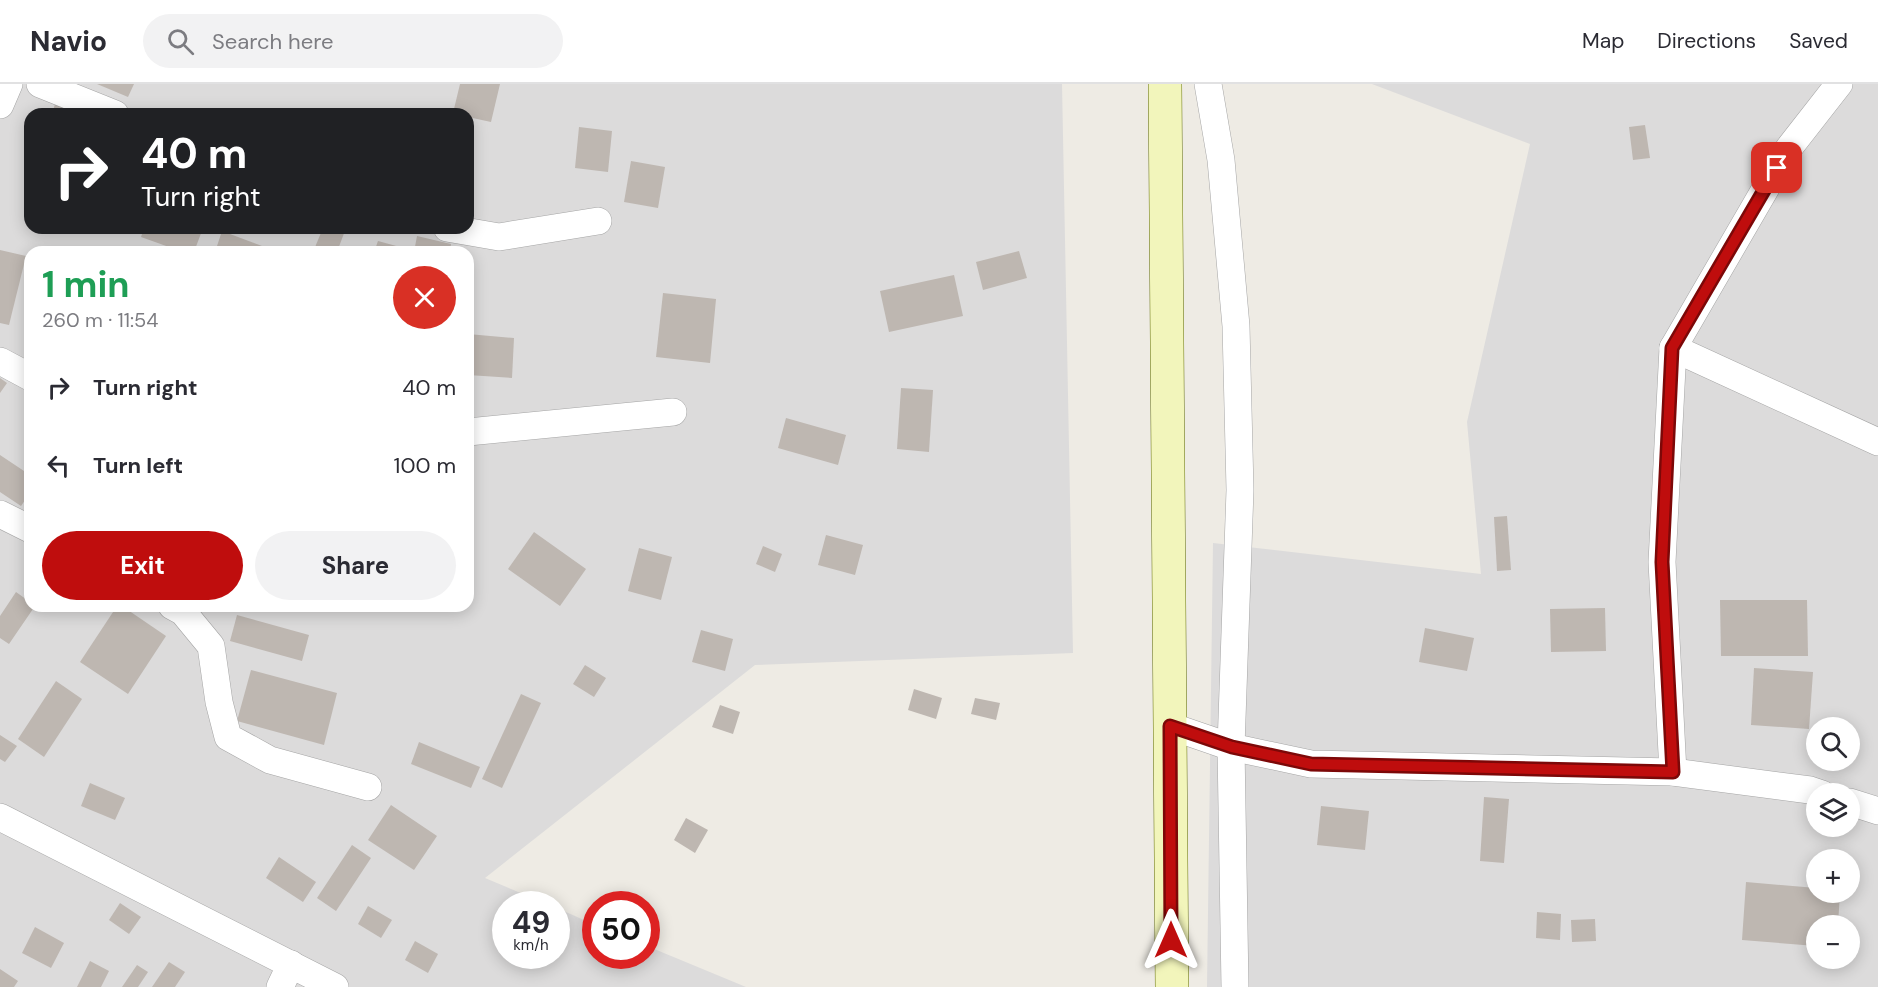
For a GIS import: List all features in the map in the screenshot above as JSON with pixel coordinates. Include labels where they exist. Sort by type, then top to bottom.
[{"type":"main road","points":[[1165,84],[1172,987]]},
{"type":"street","points":[[0,105],[9,84]]},
{"type":"street","points":[[40,84],[100,108]]},
{"type":"street","points":[[1208,84],[1221,160],[1236,326],[1240,490],[1232,747],[1235,987]]},
{"type":"street","points":[[1673,772],[1662,562],[1672,348],[1789,148],[1839,84]]},
{"type":"street","points":[[474,233],[498,237],[598,221]]},
{"type":"street","points":[[1672,348],[1878,442]]},
{"type":"street","points":[[0,361],[24,374]]},
{"type":"street","points":[[474,431],[673,412]]},
{"type":"street","points":[[0,514],[24,527]]},
{"type":"street","points":[[183,612],[211,646],[219,702],[228,737],[270,760],[368,788]]},
{"type":"street","points":[[1170,726],[1232,747],[1311,764],[1673,772],[1806,789]]},
{"type":"street","points":[[1860,805],[1878,811]]},
{"type":"street","points":[[0,817],[286,975],[335,987]]},
{"type":"shaded area","points":[[0,84],[1062,84],[1073,653],[755,665],[485,878],[516,891],[492,891],[492,969],[570,969],[570,914],[582,919],[582,969],[660,969],[660,951],[746,987],[0,987]]},
{"type":"shaded area","points":[[1372,84],[1878,84],[1878,987],[1207,987],[1213,543],[1481,574],[1467,422],[1530,144]]},
{"type":"building","points":[[97,84],[134,84],[128,97]]},
{"type":"building","points":[[460,84],[500,84],[491,122],[474,118],[474,108],[454,108]]},
{"type":"building","points":[[55,104],[66,108],[54,108]]},
{"type":"building","points":[[1645,125],[1650,158],[1633,160],[1629,127]]},
{"type":"building","points":[[579,127],[612,131],[608,172],[575,168]]},
{"type":"building","points":[[631,161],[665,167],[658,208],[624,202]]},
{"type":"building","points":[[142,234],[201,234],[196,246],[166,246],[141,237]]},
{"type":"building","points":[[221,234],[230,234],[262,246],[217,246]]},
{"type":"building","points":[[320,234],[344,234],[339,246],[316,246]]},
{"type":"building","points":[[417,236],[451,244],[451,246],[415,246]]},
{"type":"building","points":[[378,241],[396,246],[376,246]]},
{"type":"building","points":[[0,250],[24,256],[24,264],[9,325],[0,323]]},
{"type":"building","points":[[1019,251],[1027,278],[983,290],[976,262]]},
{"type":"building","points":[[954,275],[963,316],[889,332],[880,291]]},
{"type":"building","points":[[663,293],[716,299],[710,363],[656,357]]},
{"type":"building","points":[[474,335],[514,338],[512,378],[474,375]]},
{"type":"building","points":[[0,378],[7,383],[0,393]]},
{"type":"building","points":[[901,388],[933,390],[929,452],[897,449]]},
{"type":"building","points":[[786,418],[846,435],[838,465],[778,448]]},
{"type":"building","points":[[0,455],[24,471],[24,502],[21,506],[0,492]]},
{"type":"building","points":[[1507,516],[1511,570],[1497,571],[1494,517]]},
{"type":"building","points":[[534,532],[586,569],[560,606],[508,569]]},
{"type":"building","points":[[826,535],[863,545],[855,575],[818,565]]},
{"type":"building","points":[[763,546],[782,554],[775,572],[756,564]]},
{"type":"building","points":[[639,548],[672,557],[661,600],[628,591]]},
{"type":"building","points":[[16,592],[24,598],[24,612],[31,612],[9,644],[0,638],[0,616]]},
{"type":"building","points":[[1720,600],[1807,600],[1808,656],[1721,656]]},
{"type":"building","points":[[1605,608],[1606,651],[1551,652],[1550,609]]},
{"type":"building","points":[[113,612],[131,612],[166,636],[128,694],[80,662]]},
{"type":"building","points":[[237,615],[309,635],[302,661],[230,641]]},
{"type":"building","points":[[1425,628],[1474,638],[1467,671],[1419,662]]},
{"type":"building","points":[[701,630],[733,639],[725,671],[692,662]]},
{"type":"building","points":[[585,665],[606,678],[594,697],[573,684]]},
{"type":"building","points":[[1754,668],[1813,672],[1810,717],[1806,717],[1806,729],[1751,725]]},
{"type":"building","points":[[251,670],[337,693],[324,745],[237,721]]},
{"type":"building","points":[[56,681],[82,699],[44,757],[18,739]]},
{"type":"building","points":[[914,689],[942,698],[936,719],[908,710]]},
{"type":"building","points":[[521,694],[541,703],[502,788],[482,779]]},
{"type":"building","points":[[975,698],[1000,703],[996,720],[971,714]]},
{"type":"building","points":[[720,705],[740,712],[733,734],[712,727]]},
{"type":"building","points":[[0,735],[17,746],[5,762],[0,759]]},
{"type":"building","points":[[419,742],[480,767],[471,788],[411,764]]},
{"type":"building","points":[[90,783],[125,798],[115,820],[81,806]]},
{"type":"building","points":[[1484,797],[1509,799],[1504,863],[1480,861]]},
{"type":"building","points":[[391,805],[437,836],[414,870],[368,840]]},
{"type":"building","points":[[1321,806],[1369,811],[1365,850],[1317,845]]},
{"type":"building","points":[[686,818],[708,830],[695,853],[674,840]]},
{"type":"building","points":[[352,845],[371,858],[336,911],[317,898]]},
{"type":"building","points":[[279,857],[316,882],[303,902],[266,878]]},
{"type":"building","points":[[1746,882],[1806,887],[1806,903],[1839,903],[1839,915],[1806,915],[1806,945],[1742,940]]},
{"type":"building","points":[[120,903],[141,917],[129,934],[109,920]]},
{"type":"building","points":[[368,906],[392,920],[381,938],[358,924]]},
{"type":"building","points":[[1537,912],[1561,914],[1560,940],[1536,938]]},
{"type":"building","points":[[1595,919],[1596,941],[1572,942],[1571,920]]},
{"type":"building","points":[[35,927],[64,943],[51,968],[22,953]]},
{"type":"building","points":[[415,941],[438,954],[428,973],[405,960]]},
{"type":"building","points":[[90,961],[109,971],[101,987],[77,987]]},
{"type":"building","points":[[169,962],[185,972],[175,987],[152,987]]},
{"type":"building","points":[[137,965],[148,972],[138,987],[122,987]]},
{"type":"building","points":[[0,969],[18,981],[14,987],[0,987]]},
{"type":"route","points":[[1171,940],[1170,726],[1232,747],[1311,764],[1673,772],[1662,562],[1672,348],[1777,168]]}]
